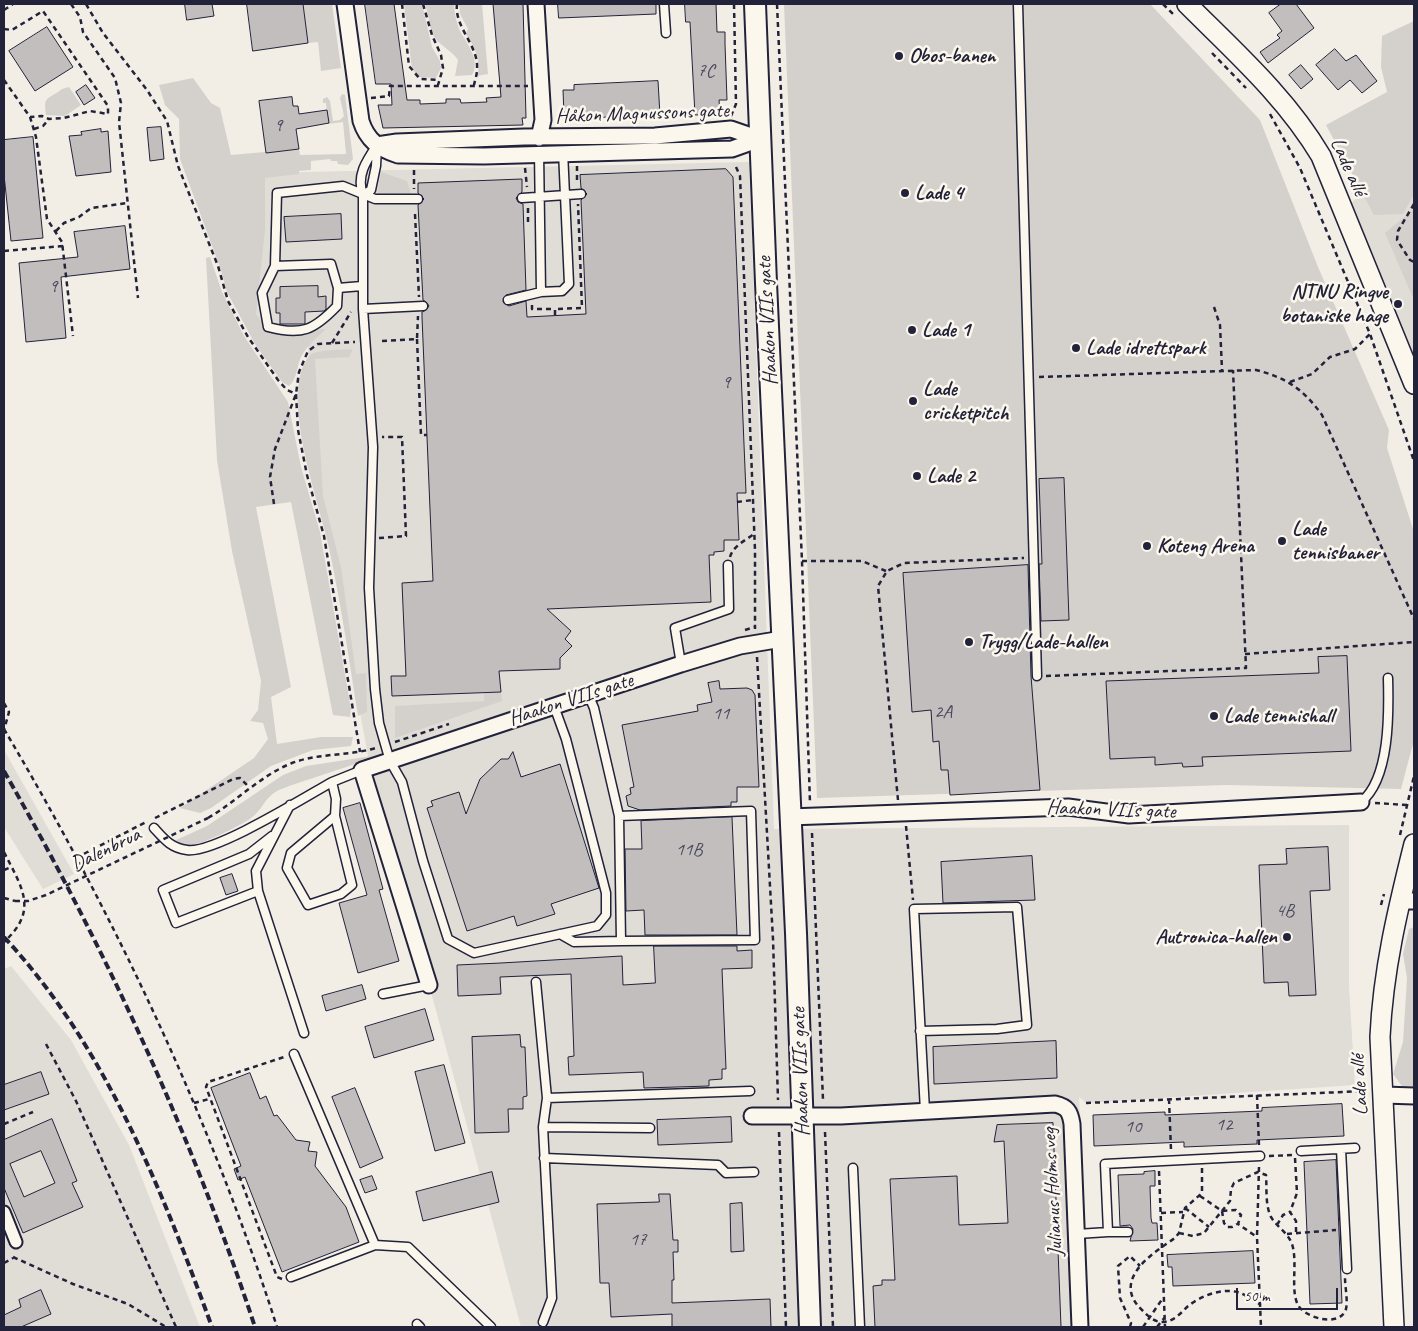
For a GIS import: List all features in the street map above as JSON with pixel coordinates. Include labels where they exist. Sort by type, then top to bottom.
[{"type":"main road","name":"Haakon VIIs gate","points":[[756,4],[760,140],[803,1116],[810,1327]]},
{"type":"street","name":"Håkon Magnussons gate","points":[[345,4],[360,121],[364,134],[377,145],[398,155],[540,155],[732,149],[760,140]]},
{"type":"street","points":[[536,4],[543,120],[539,138]]},
{"type":"street","name":"Lade allé","points":[[1182,11],[1282,99],[1306,131],[1321,156],[1414,383]]},
{"type":"street","name":"Håkon Magnussons gate","points":[[377,145],[398,142],[655,136],[731,129],[760,140]]},
{"type":"street","name":"Haakon VIIs gate","points":[[362,770],[681,664],[740,646],[782,639]]},
{"type":"street","points":[[362,770],[429,985]]},
{"type":"street","name":"Haakon VIIs gate","points":[[789,817],[1068,807],[1129,815],[1361,802]]},
{"type":"street","name":"Lade allé","points":[[1394,1327],[1376,1093],[1381,1009],[1387,959],[1407,901],[1414,844]]},
{"type":"street","points":[[1376,1093],[1414,1096]]},
{"type":"street","name":"Julianus Holms veg","points":[[752,1116],[824,1116],[1054,1104],[1067,1109],[1072,1124],[1080,1327]]},
{"type":"street","points":[[4,1212],[16,1242]]},
{"type":"lane","points":[[664,4],[666,33]]},
{"type":"lane","points":[[1018,4],[1037,676]]},
{"type":"lane","points":[[539,138],[541,292]]},
{"type":"lane","points":[[508,300],[541,292],[562,291],[569,284],[562,138]]},
{"type":"lane","points":[[377,145],[365,162],[359,185],[363,195],[362,286],[373,437],[372,538],[369,588],[379,723],[390,760],[402,782],[423,861],[448,939],[474,953],[597,926],[606,915],[606,900],[566,739],[554,706]]},
{"type":"lane","points":[[363,195],[370,190],[376,166],[377,145]]},
{"type":"lane","points":[[275,266],[331,264],[338,288],[338,306],[320,324],[309,329],[284,331],[268,327],[262,293],[275,266],[277,193],[343,186],[363,195],[395,200],[416,198]]},
{"type":"lane","points":[[522,198],[540,195],[581,194]]},
{"type":"lane","points":[[338,288],[362,286]]},
{"type":"lane","points":[[363,309],[420,305]]},
{"type":"lane","points":[[681,664],[675,628],[729,609],[728,565]]},
{"type":"lane","points":[[1361,802],[1371,794],[1380,774],[1387,727],[1388,678]]},
{"type":"lane","points":[[588,694],[594,708],[620,816],[621,941]]},
{"type":"lane","points":[[154,828],[170,846],[189,851],[215,845],[332,782],[362,770]]},
{"type":"lane","points":[[332,782],[336,799],[335,816],[352,885],[341,894],[308,905],[287,868],[291,853],[335,816]]},
{"type":"lane","points":[[290,805],[272,836],[256,871],[258,891],[304,1033]]},
{"type":"lane","points":[[560,934],[574,942],[755,940],[751,810],[620,816]]},
{"type":"lane","points":[[258,891],[176,923],[163,890],[249,854],[272,836]]},
{"type":"lane","points":[[920,1031],[997,1029],[1027,1025],[1017,907],[914,909],[920,1031],[925,1111]]},
{"type":"lane","points":[[536,982],[547,1098],[543,1128],[552,1298],[543,1322]]},
{"type":"lane","points":[[383,994],[429,985]]},
{"type":"lane","points":[[294,1054],[375,1245]]},
{"type":"lane","points":[[547,1098],[750,1091]]},
{"type":"lane","points":[[543,1128],[650,1128]]},
{"type":"lane","points":[[1301,1151],[1356,1148]]},
{"type":"lane","points":[[1341,1149],[1347,1269]]},
{"type":"lane","points":[[1108,1232],[1105,1164],[1260,1156]]},
{"type":"lane","points":[[544,1158],[718,1165],[726,1173],[754,1172]]},
{"type":"lane","points":[[853,1168],[860,1327]]},
{"type":"lane","points":[[1077,1234],[1128,1232]]},
{"type":"lane","points":[[291,1277],[375,1245],[408,1246],[491,1327]]},
{"type":"path","points":[[4,10],[12,4]]},
{"type":"path","points":[[71,4],[80,17],[83,32],[115,78],[119,87],[121,103],[119,122],[138,298]]},
{"type":"path","points":[[86,4],[103,33],[156,102],[167,121],[178,166],[218,266],[228,301],[248,337],[278,380],[287,390],[296,394]]},
{"type":"path","points":[[402,4],[409,66],[420,79],[439,80]]},
{"type":"path","points":[[423,4],[432,35],[441,55],[443,68],[438,85]]},
{"type":"path","points":[[457,4],[462,28],[476,56],[478,69],[474,85]]},
{"type":"path","points":[[730,121],[736,104],[734,4]]},
{"type":"path","points":[[777,4],[802,561],[810,803]]},
{"type":"path","points":[[1163,4],[1182,11]]},
{"type":"path","points":[[4,29],[12,30],[43,11],[108,106],[108,114],[90,111],[64,118],[49,119],[42,116],[30,118]]},
{"type":"path","points":[[1212,53],[1253,95]]},
{"type":"path","points":[[4,80],[30,118],[34,130],[46,219],[56,231],[63,246],[73,336]]},
{"type":"path","points":[[369,98],[389,96],[390,86],[541,86]]},
{"type":"path","points":[[1267,109],[1300,168],[1370,334],[1414,461]]},
{"type":"path","points":[[34,130],[43,126],[49,119]]},
{"type":"path","points":[[414,168],[416,198]]},
{"type":"path","points":[[56,231],[64,223],[79,217],[91,208],[128,203]]},
{"type":"path","points":[[1414,204],[1398,230],[1397,240],[1410,260],[1414,262]]},
{"type":"path","points":[[415,214],[420,305],[417,339],[421,435],[428,435]]},
{"type":"path","points":[[4,251],[63,246]]},
{"type":"path","points":[[1214,307],[1220,326],[1222,370]]},
{"type":"path","points":[[332,343],[351,312]]},
{"type":"path","points":[[1289,382],[1312,374],[1330,357],[1355,349],[1370,334]]},
{"type":"path","points":[[382,341],[417,339]]},
{"type":"path","points":[[356,342],[318,344],[308,351],[299,372],[296,394],[298,430],[306,475],[324,536],[360,752]]},
{"type":"path","points":[[1037,676],[1246,668],[1233,370]]},
{"type":"path","points":[[1030,377],[1256,370],[1273,374],[1289,382],[1301,390],[1322,415],[1414,619]]},
{"type":"path","points":[[274,504],[270,476],[275,449],[296,394]]},
{"type":"path","points":[[372,538],[406,536],[402,436],[373,437]]},
{"type":"path","points":[[752,484],[758,481]]},
{"type":"path","points":[[737,502],[753,500]]},
{"type":"path","points":[[728,565],[731,553],[754,534]]},
{"type":"path","points":[[914,909],[878,586],[887,571],[904,563],[1034,557]]},
{"type":"path","points":[[802,561],[862,561],[887,571]]},
{"type":"path","points":[[756,603],[762,603]]},
{"type":"path","points":[[1245,654],[1414,642]]},
{"type":"path","points":[[4,703],[9,712],[4,729],[76,858],[157,1017],[194,1103],[244,1232],[277,1327]]},
{"type":"path","name":"Dalenbrua","points":[[4,898],[15,901],[28,901],[46,895],[208,818],[250,788],[292,763],[318,756],[373,749]]},
{"type":"path","points":[[76,858],[233,779],[240,778],[250,788]]},
{"type":"path","points":[[764,789],[770,788]]},
{"type":"path","points":[[1361,802],[1408,806]]},
{"type":"path","points":[[812,833],[823,1100]]},
{"type":"path","points":[[4,852],[24,896],[25,910],[21,924],[4,942]]},
{"type":"path","points":[[767,852],[772,852]]},
{"type":"path","points":[[4,870],[11,867]]},
{"type":"path","points":[[46,1044],[76,1101],[176,1327]]},
{"type":"path","points":[[291,1277],[282,1279],[277,1277],[206,1087],[208,1082],[294,1054]]},
{"type":"path","points":[[777,1082],[787,1082]]},
{"type":"path","points":[[1086,1103],[1257,1095],[1376,1093]]},
{"type":"path","points":[[1257,1095],[1260,1156],[1257,1237],[1261,1327]]},
{"type":"path","points":[[194,1103],[209,1098]]},
{"type":"path","points":[[1169,1099],[1172,1160]]},
{"type":"path","points":[[4,1124],[33,1112]]},
{"type":"path","points":[[779,1132],[786,1327]]},
{"type":"path","points":[[824,1132],[833,1327]]},
{"type":"path","points":[[780,1150],[785,1150]]},
{"type":"path","points":[[1268,1156],[1294,1155],[1297,1194],[1290,1212],[1283,1216],[1278,1225]]},
{"type":"path","points":[[1202,1159],[1202,1193],[1185,1208],[1179,1233],[1135,1272],[1131,1289],[1137,1305],[1150,1317],[1161,1322],[1172,1320],[1189,1306],[1207,1295],[1223,1291],[1238,1292],[1261,1305]]},
{"type":"path","points":[[1159,1161],[1165,1327]]},
{"type":"path","points":[[1179,1233],[1193,1236],[1204,1233],[1230,1201],[1230,1189],[1234,1182],[1258,1172],[1266,1175],[1271,1216],[1292,1243],[1295,1256],[1296,1303],[1302,1312],[1312,1317],[1336,1319],[1341,1316],[1346,1310],[1345,1272],[1347,1269]]},
{"type":"path","points":[[1200,1196],[1222,1211],[1236,1210],[1241,1215],[1238,1224],[1227,1227],[1224,1223],[1222,1211]]},
{"type":"path","points":[[1185,1208],[1209,1227]]},
{"type":"path","points":[[1161,1213],[1183,1212]]},
{"type":"path","points":[[1290,1212],[1296,1221],[1296,1233]]},
{"type":"path","points":[[1238,1224],[1257,1237]]},
{"type":"path","points":[[1286,1234],[1345,1230]]},
{"type":"path","points":[[1130,1327],[1131,1323],[1120,1298],[1118,1266],[1130,1256],[1140,1266]]},
{"type":"path","points":[[13,1257],[66,1281],[128,1304],[166,1327]]},
{"type":"path","points":[[1143,1327],[1164,1297]]},
{"type":"path","points":[[1157,1327],[1165,1317]]},
{"type":"shaded area","points":[[303,4],[332,4],[341,68],[321,71],[318,42],[308,43]]},
{"type":"shaded area","points":[[404,4],[422,4],[432,47],[440,61],[441,68],[436,78],[419,77],[412,69]]},
{"type":"shaded area","points":[[425,4],[454,4],[460,31],[474,58],[475,64],[472,75],[455,76],[458,60],[433,35]]},
{"type":"shaded area","points":[[459,4],[482,4],[488,74],[477,76],[479,65],[477,55],[466,34],[468,29],[460,14]]},
{"type":"shaded area","name":"Lade idrettspark","points":[[784,4],[1150,4],[1260,120],[1318,267],[1389,430],[1387,448],[1414,532],[1414,740],[1401,789],[1226,785],[817,798]]},
{"type":"shaded area","points":[[1414,21],[1414,194],[1403,214],[1374,215],[1326,125],[1387,92],[1381,67],[1382,36]]},
{"type":"shaded area","points":[[193,78],[211,103],[220,108],[231,155],[299,149],[300,155],[346,154],[343,122],[328,124],[326,103],[323,103],[323,99],[327,97],[330,101],[333,121],[340,120],[344,116],[340,98],[342,94],[345,95],[353,159],[348,165],[338,164],[337,161],[331,161],[330,159],[311,161],[311,170],[299,171],[299,174],[265,178],[265,230],[256,314],[267,329],[276,333],[326,329],[303,353],[294,380],[289,386],[282,382],[255,344],[227,292],[221,270],[180,159],[179,119],[165,105],[159,85]]},
{"type":"shaded area","points":[[69,87],[81,105],[65,116],[46,115],[46,100],[62,89]]},
{"type":"shaded area","name":"NTNU Ringve botaniske hage","points":[[1414,143],[1414,384],[1343,211]]},
{"type":"shaded area","points":[[749,162],[774,829],[1349,825],[1349,987],[1355,1085],[1086,1103],[1079,1097],[1089,1327],[521,1327],[369,761],[319,491],[308,347],[253,327],[260,173]]},
{"type":"shaded area","points":[[381,172],[407,181],[411,194],[377,195]]},
{"type":"shaded area","points":[[1414,209],[1414,300],[1385,233]]},
{"type":"shaded area","points":[[210,257],[222,292],[244,336],[288,402],[301,467],[320,532],[351,709],[350,717],[333,715],[291,502],[256,507],[291,687],[271,697],[277,744],[321,737],[353,737],[351,746],[313,750],[271,766],[211,808],[200,813],[180,808],[254,758],[268,739],[263,723],[250,721],[258,710],[261,681],[232,551],[217,460],[206,258]]},
{"type":"shaded area","points":[[353,349],[349,357],[315,359],[323,496],[341,567],[356,674],[366,673],[367,712],[358,716],[333,569],[304,450],[299,422],[298,396],[301,374],[309,356],[323,351]]},
{"type":"shaded area","points":[[501,692],[502,701],[395,738],[395,706],[484,701],[484,693]]},
{"type":"shaded area","points":[[4,750],[74,874],[43,889],[4,827]]},
{"type":"shaded area","points":[[372,756],[358,763],[277,791],[269,797],[251,818],[210,839],[188,846],[174,841],[207,826],[283,775],[306,766]]},
{"type":"shaded area","points":[[1414,927],[1414,1088],[1402,1086],[1393,1074],[1403,1042],[1407,978],[1403,954],[1409,929]]},
{"type":"shaded area","points":[[11,966],[71,1040],[129,1145],[200,1327],[4,1327],[4,969]]},
{"type":"building","points":[[185,4],[212,4],[214,16],[187,20]]},
{"type":"building","points":[[247,4],[303,4],[308,43],[253,51]]},
{"type":"building","points":[[365,4],[394,4],[407,100],[420,100],[420,104],[446,103],[446,99],[460,99],[461,103],[487,102],[486,98],[501,97],[493,4],[523,4],[526,118],[522,118],[523,125],[383,128],[378,105],[392,105],[391,84],[376,84]]},
{"type":"building","points":[[558,4],[656,4],[656,14],[559,18]]},
{"type":"building","points":[[685,4],[716,4],[717,32],[725,32],[727,100],[719,100],[720,114],[695,115],[690,22],[686,22]]},
{"type":"building","points":[[1281,4],[1296,4],[1314,28],[1268,63],[1260,52],[1280,38],[1277,35],[1282,31],[1269,13]]},
{"type":"building","points":[[47,27],[73,67],[35,91],[9,51]]},
{"type":"building","points":[[1335,49],[1346,61],[1356,55],[1377,81],[1362,93],[1350,80],[1338,90],[1316,65]]},
{"type":"building","points":[[1301,65],[1313,79],[1301,89],[1289,75]]},
{"type":"building","points":[[658,81],[660,115],[584,118],[584,114],[564,115],[563,90],[574,90],[574,85]]},
{"type":"building","points":[[86,85],[95,98],[84,105],[76,92]]},
{"type":"building","points":[[292,97],[293,106],[298,106],[299,114],[327,110],[329,123],[296,129],[299,149],[266,153],[259,101]]},
{"type":"building","points":[[161,127],[164,159],[150,161],[147,128]]},
{"type":"building","points":[[101,129],[101,132],[108,131],[111,172],[76,176],[69,136],[82,135],[81,132]]},
{"type":"building","points":[[33,137],[43,238],[11,241],[4,175],[4,140]]},
{"type":"building","points":[[726,169],[733,177],[746,493],[737,493],[739,540],[724,540],[724,551],[714,552],[714,555],[709,555],[711,602],[547,609],[571,631],[565,639],[572,646],[560,658],[560,669],[499,671],[501,692],[392,696],[391,676],[406,676],[402,583],[433,581],[422,317],[422,312],[429,306],[423,300],[418,205],[424,199],[418,193],[418,183],[522,179],[522,192],[516,198],[518,202],[523,204],[526,290],[506,295],[503,302],[509,306],[526,301],[527,317],[586,314],[581,200],[587,194],[581,188],[580,175]]},
{"type":"building","points":[[341,214],[342,239],[286,242],[284,217]]},
{"type":"building","points":[[125,226],[130,269],[61,277],[66,338],[26,342],[19,263],[78,257],[74,232]]},
{"type":"building","points":[[318,286],[318,297],[326,296],[326,309],[324,311],[305,312],[305,324],[280,324],[280,313],[276,313],[276,298],[280,298],[280,287]]},
{"type":"building","points":[[1064,478],[1069,620],[1041,621],[1039,564],[1042,564],[1039,479]]},
{"type":"building","name":"Trygg/Lade-hallen","points":[[1028,565],[1031,676],[1040,790],[950,795],[948,770],[941,770],[939,741],[933,742],[931,710],[912,712],[903,573]]},
{"type":"building","name":"Lade tennishall","points":[[1347,656],[1351,751],[1202,757],[1203,766],[1183,767],[1182,763],[1155,765],[1155,757],[1110,759],[1106,681],[1319,673],[1318,657]]},
{"type":"building","points":[[719,681],[720,689],[747,688],[752,690],[755,695],[759,787],[737,787],[737,802],[731,802],[731,806],[640,810],[628,806],[626,796],[631,794],[630,788],[634,787],[622,725],[698,711],[697,705],[712,702],[708,683]]},
{"type":"building","points":[[513,752],[521,777],[560,764],[599,888],[551,904],[555,914],[517,926],[514,916],[467,931],[427,808],[433,806],[431,801],[459,792],[466,814],[480,779],[501,759],[508,759]]},
{"type":"building","points":[[360,803],[383,889],[379,890],[399,961],[358,973],[339,903],[367,895],[343,808]]},
{"type":"building","points":[[732,817],[737,935],[645,935],[644,910],[626,911],[625,849],[642,849],[641,821]]},
{"type":"building","name":"Autronica-hallen","points":[[1328,847],[1330,890],[1310,891],[1316,995],[1289,996],[1288,982],[1264,983],[1259,865],[1287,864],[1286,849]]},
{"type":"building","points":[[1032,856],[1035,900],[943,903],[941,862]]},
{"type":"building","points":[[232,874],[238,891],[226,895],[220,878]]},
{"type":"building","points":[[654,946],[737,946],[737,951],[752,950],[752,968],[722,969],[726,1069],[722,1069],[722,1079],[709,1080],[709,1086],[644,1088],[643,1072],[569,1075],[568,1057],[574,1056],[571,974],[500,977],[501,994],[458,996],[457,965],[622,956],[623,985],[655,983]]},
{"type":"building","points":[[362,985],[366,999],[326,1011],[322,996]]},
{"type":"building","points":[[425,1009],[434,1040],[374,1058],[365,1027]]},
{"type":"building","points":[[520,1035],[521,1047],[525,1047],[527,1096],[523,1097],[523,1109],[508,1109],[509,1132],[475,1133],[472,1037]]},
{"type":"building","points":[[1056,1041],[1057,1078],[934,1084],[933,1047]]},
{"type":"building","points":[[444,1065],[465,1143],[435,1151],[415,1072]]},
{"type":"building","points":[[41,1072],[49,1094],[4,1110],[4,1085]]},
{"type":"building","points":[[250,1073],[260,1099],[266,1096],[274,1116],[277,1115],[296,1140],[310,1142],[308,1151],[317,1152],[315,1166],[346,1207],[359,1242],[282,1272],[245,1177],[238,1180],[234,1169],[241,1166],[211,1088]]},
{"type":"building","points":[[355,1088],[383,1158],[360,1168],[332,1097]]},
{"type":"building","points":[[1342,1104],[1344,1136],[1257,1140],[1257,1144],[1184,1147],[1184,1142],[1094,1146],[1093,1115],[1165,1112],[1165,1115],[1262,1111],[1262,1108]]},
{"type":"building","points":[[731,1117],[732,1142],[658,1145],[657,1120]]},
{"type":"building","points":[[52,1119],[77,1181],[72,1183],[83,1207],[23,1233],[4,1188],[4,1140]],"holes":[[[41,1151],[55,1183],[24,1197],[10,1164]]]},
{"type":"building","points":[[1053,1123],[1061,1327],[875,1327],[873,1286],[882,1285],[882,1280],[895,1280],[890,1179],[957,1176],[959,1225],[1008,1223],[1004,1141],[994,1142],[997,1125]]},
{"type":"building","points":[[1336,1160],[1342,1303],[1310,1304],[1304,1162]]},
{"type":"building","points":[[1155,1171],[1155,1186],[1150,1186],[1151,1218],[1152,1223],[1157,1223],[1158,1240],[1130,1241],[1133,1229],[1130,1225],[1120,1226],[1118,1175],[1144,1174],[1144,1172]]},
{"type":"building","points":[[492,1172],[499,1202],[423,1221],[416,1192]]},
{"type":"building","points":[[372,1176],[377,1189],[365,1193],[360,1180]]},
{"type":"building","points":[[659,1194],[670,1194],[673,1240],[678,1240],[678,1252],[673,1252],[674,1280],[672,1280],[672,1303],[770,1299],[771,1327],[672,1327],[672,1314],[611,1317],[609,1283],[600,1283],[597,1204],[659,1202]]},
{"type":"building","points":[[742,1203],[744,1251],[731,1252],[730,1204]]},
{"type":"building","points":[[1253,1251],[1255,1283],[1173,1286],[1172,1267],[1168,1267],[1167,1255]]},
{"type":"building","points":[[41,1290],[51,1314],[21,1327],[4,1327],[4,1315],[21,1307],[19,1300]]},
{"type":"railway","points":[[4,771],[77,905],[143,1043],[203,1183],[255,1327]]},
{"type":"railway","points":[[4,937],[40,980],[72,1025],[101,1072],[151,1172],[212,1327]]},
{"type":"place","name":"Obos-banen","points":[[899,56]]},
{"type":"place","name":"Lade 4","points":[[905,193]]},
{"type":"place","name":"NTNU Ringve botaniske hage","points":[[1398,304]]},
{"type":"place","name":"Lade 1","points":[[912,330]]},
{"type":"place","name":"Lade idrettspark","points":[[1076,348]]},
{"type":"place","name":"Lade cricketpitch","points":[[913,401]]},
{"type":"place","name":"Lade 2","points":[[917,476]]},
{"type":"place","name":"Lade tennisbaner","points":[[1282,541]]},
{"type":"place","name":"Koteng Arena","points":[[1147,546]]},
{"type":"place","name":"Trygg/Lade-hallen","points":[[969,642]]},
{"type":"place","name":"Lade tennishall","points":[[1214,716]]},
{"type":"place","name":"Autronica-hallen","points":[[1287,937]]}]
